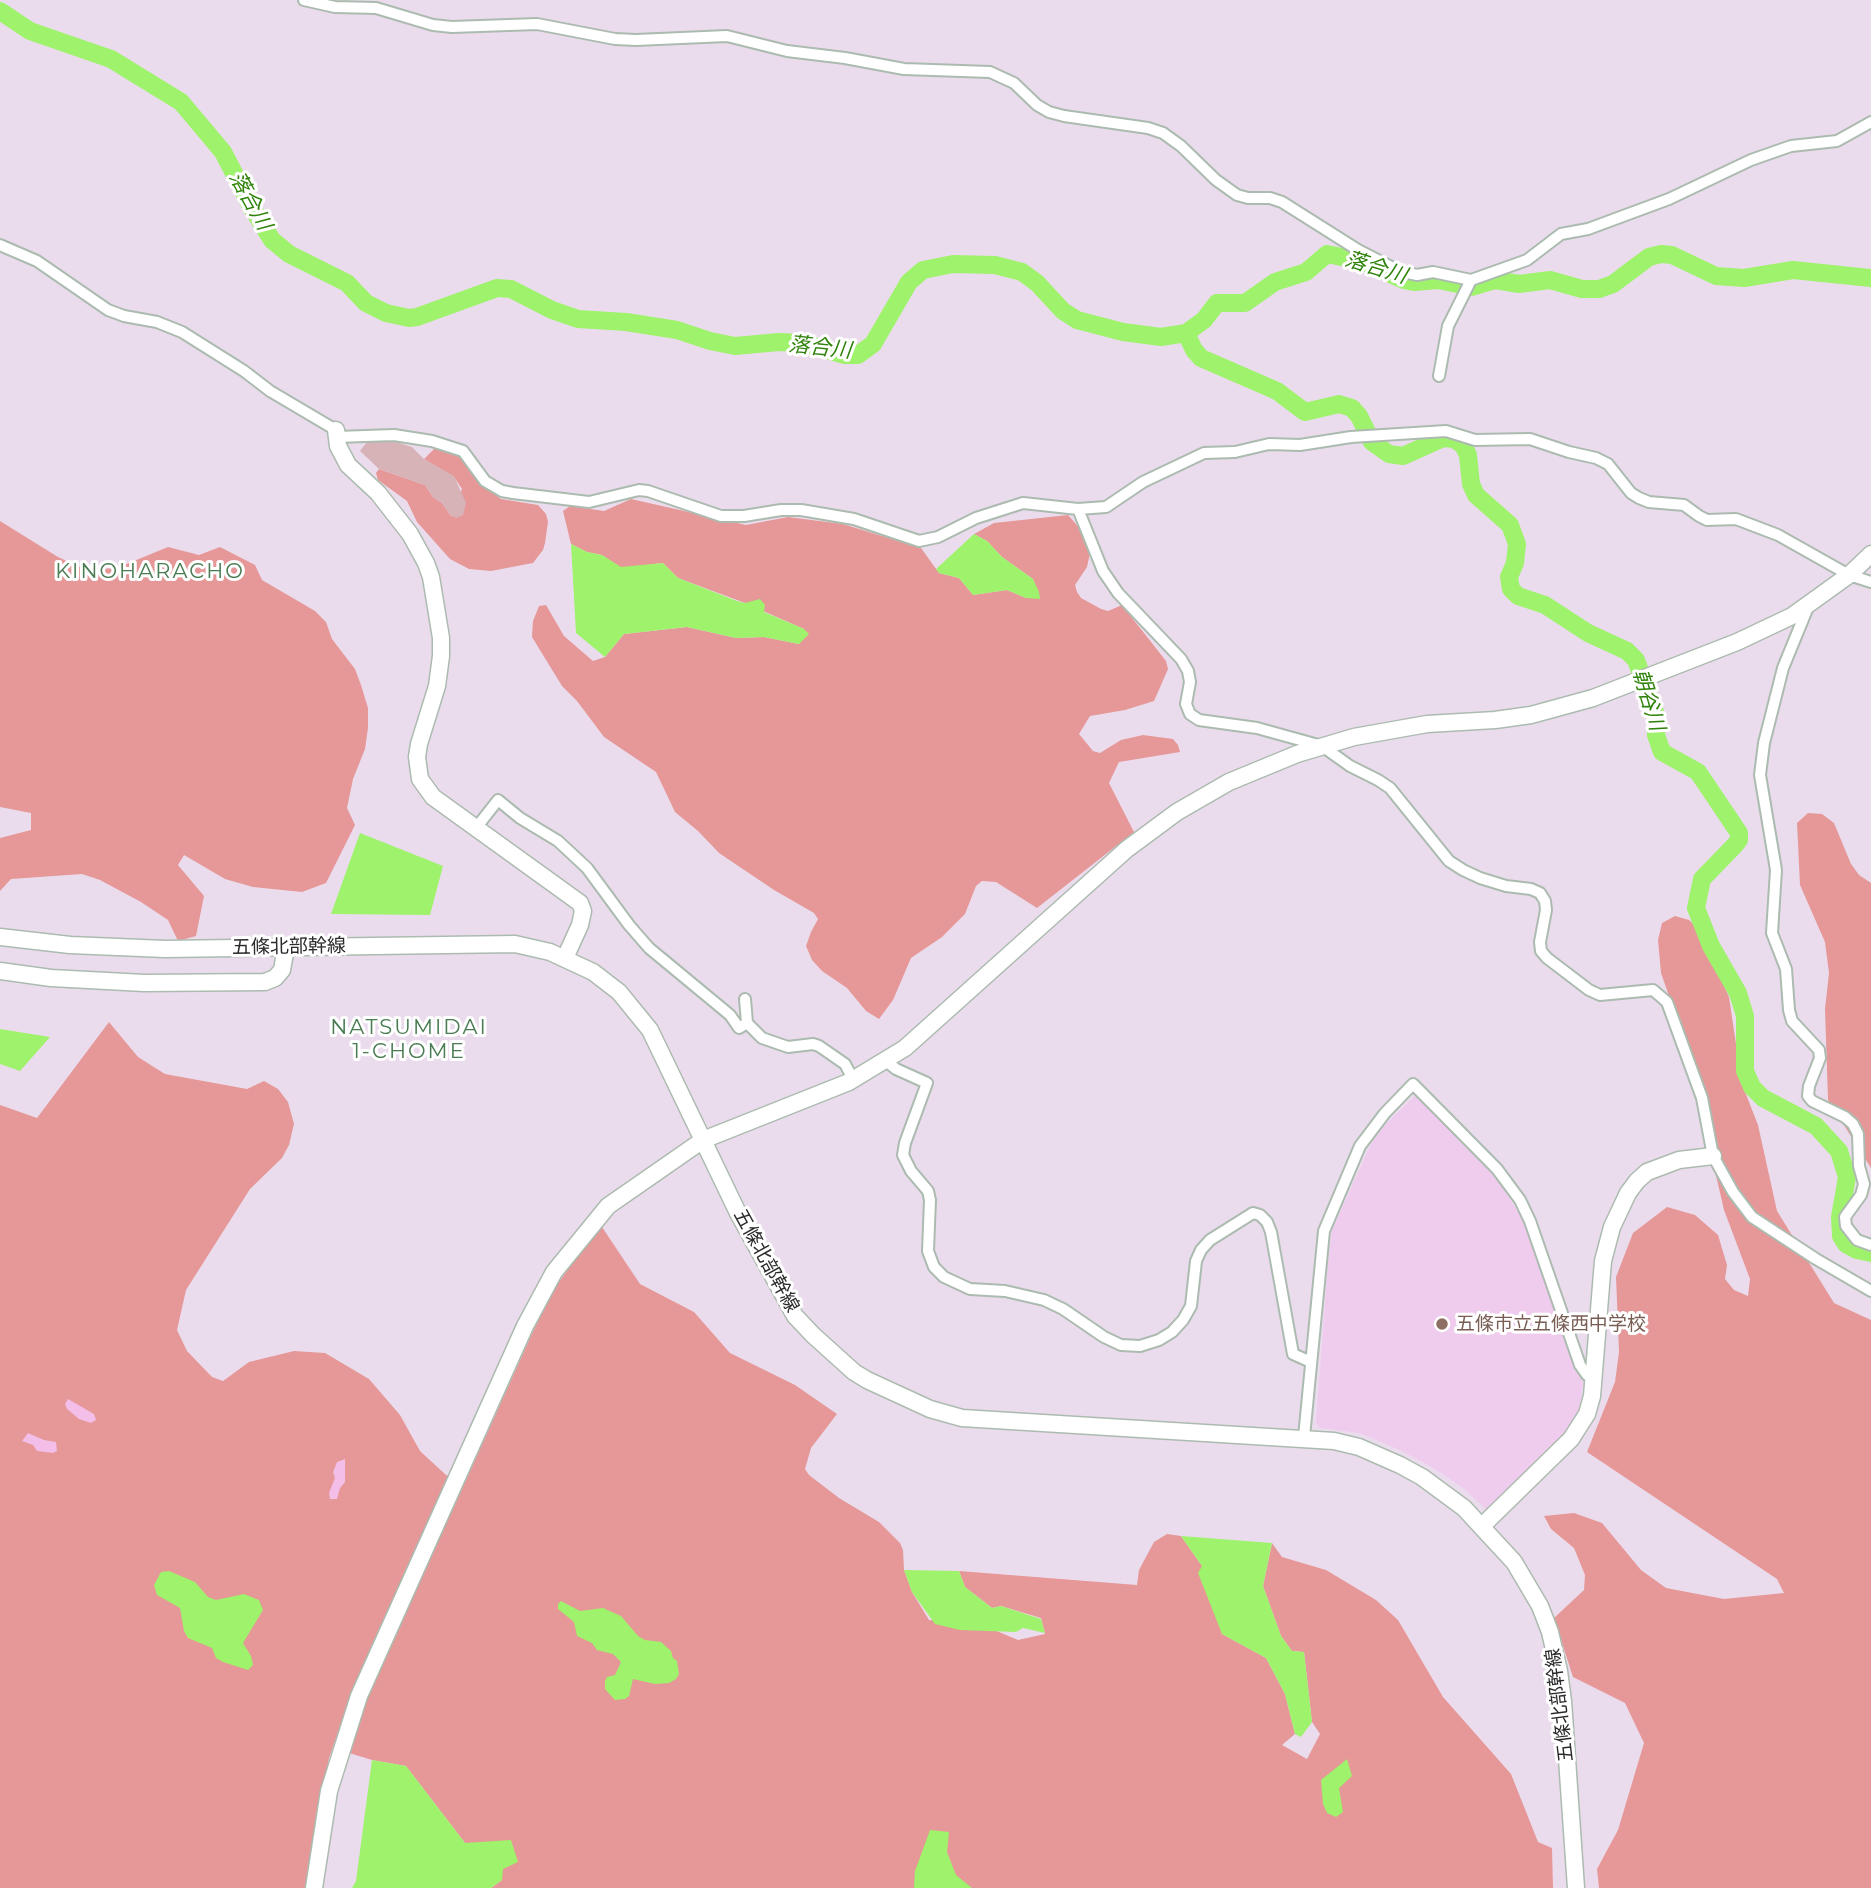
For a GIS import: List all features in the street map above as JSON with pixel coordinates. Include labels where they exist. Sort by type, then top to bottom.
[{"type":"street","points":[[304,0],[335,7],[376,8],[443,26],[537,24],[615,39],[636,40],[727,36],[787,51],[857,59],[904,69],[990,72],[1014,83],[1037,105],[1063,117],[1148,128],[1163,133],[1237,195],[1270,198],[1282,202],[1358,250],[1399,271],[1417,275],[1433,272],[1471,280],[1527,260],[1561,234],[1588,229],[1669,199],[1751,160],[1791,146],[1837,141],[1871,122]]},
{"type":"street","points":[[0,245],[37,261],[108,310],[157,322],[182,332],[337,433],[394,435],[432,441],[463,451],[485,481],[513,494],[589,502],[639,490],[648,491],[721,516],[801,510],[854,519],[919,541],[938,537],[976,518],[1023,503],[1078,509],[1106,507],[1143,482],[1204,453],[1235,452],[1269,444],[1309,444],[1368,436],[1417,435],[1446,431],[1475,440],[1530,439],[1569,453],[1596,458],[1608,464],[1625,486],[1639,498],[1649,502],[1684,505],[1707,520],[1736,519],[1778,535],[1849,575],[1871,582]]},
{"type":"street","points":[[1439,376],[1445,336],[1471,280]]},
{"type":"street","points":[[337,433],[338,446],[348,465],[378,493],[410,534],[429,570],[441,656],[437,686],[416,757],[426,789],[433,797],[580,903],[583,911],[580,925],[565,958]]},
{"type":"street","points":[[1078,509],[1103,571],[1118,593],[1181,659],[1188,671],[1190,682],[1186,704],[1190,713],[1199,720],[1256,728],[1322,746],[1390,789],[1449,860],[1463,870],[1506,886],[1531,889],[1540,893],[1546,910],[1541,951],[1589,990],[1600,995],[1653,990],[1667,1002],[1702,1097],[1713,1156],[1732,1192],[1752,1217],[1871,1291]]},
{"type":"street","points":[[314,1888],[329,1791],[359,1696],[525,1326],[554,1272],[608,1206],[703,1140],[853,1079],[886,1061],[927,1031],[1127,849],[1153,829],[1229,782],[1297,754],[1389,729],[1531,715],[1593,698],[1756,634],[1808,606],[1849,575],[1871,554]]},
{"type":"street","points":[[1808,606],[1783,668],[1762,758],[1762,795],[1776,870],[1772,933],[1783,959],[1792,1021],[1819,1050],[1818,1067],[1808,1096],[1812,1101],[1845,1117],[1853,1124],[1858,1134],[1859,1166],[1864,1184],[1861,1195],[1848,1210],[1845,1217],[1846,1226],[1857,1240],[1871,1245]]},
{"type":"street","points":[[476,828],[498,800],[520,818],[571,851],[649,947],[730,1015],[762,1038],[777,1045],[819,1046],[845,1063],[853,1079]]},
{"type":"street","name":"五條北部幹線","points":[[0,937],[165,949],[504,944],[533,948],[565,958],[593,972],[620,992],[650,1030],[744,1225],[795,1316],[854,1371],[930,1409],[962,1418],[1304,1437],[1334,1441],[1378,1455],[1441,1490],[1482,1526],[1514,1562],[1540,1606],[1550,1632],[1563,1701],[1576,1888]]},
{"type":"street","points":[[0,971],[51,978],[144,983],[265,982],[275,978],[282,970],[286,947]]},
{"type":"street","points":[[743,1025],[746,999]]},
{"type":"street","points":[[886,1061],[896,1069],[927,1083],[903,1155],[911,1171],[928,1191],[928,1251],[934,1267],[944,1277],[970,1289],[1005,1291],[1044,1300],[1063,1309],[1104,1337],[1121,1345],[1140,1346],[1159,1340],[1172,1332],[1183,1320],[1191,1306],[1196,1261],[1210,1240],[1252,1213],[1260,1214],[1271,1231],[1293,1354],[1311,1362]]},
{"type":"street","points":[[1304,1437],[1324,1231],[1360,1146],[1413,1084],[1497,1169],[1520,1200],[1530,1221],[1580,1365],[1587,1375],[1594,1378]]},
{"type":"street","points":[[1482,1526],[1577,1431],[1590,1405],[1603,1261],[1612,1227],[1628,1192],[1647,1172],[1679,1160],[1713,1156]]},
{"type":"shaded area","points":[[386,439],[412,447],[424,459],[454,476],[466,503],[463,515],[457,518],[451,516],[425,485],[379,469],[360,451],[367,442]]},
{"type":"shaded area","points":[[437,446],[462,454],[476,479],[501,499],[538,505],[546,514],[548,522],[545,543],[533,563],[491,571],[469,569],[450,559],[417,522],[407,501],[378,480],[376,473],[379,469],[425,485],[451,516],[462,489],[454,477],[424,459]]},
{"type":"shaded area","points":[[631,499],[746,525],[788,517],[843,524],[921,548],[939,573],[959,578],[973,595],[1007,590],[1026,598],[1040,598],[1033,579],[1002,557],[987,541],[974,534],[994,523],[1068,515],[1083,532],[1090,553],[1087,567],[1075,585],[1077,592],[1081,598],[1101,609],[1108,611],[1122,605],[1166,661],[1168,669],[1154,701],[1125,710],[1090,716],[1079,734],[1093,751],[1100,753],[1121,740],[1143,735],[1173,739],[1180,752],[1119,762],[1109,783],[1134,832],[1037,908],[996,882],[982,881],[976,886],[965,914],[942,937],[911,958],[893,1000],[879,1019],[866,1011],[847,988],[822,971],[812,960],[806,946],[818,919],[814,913],[719,853],[675,812],[656,772],[604,737],[562,686],[532,637],[533,621],[539,606],[546,605],[564,636],[593,661],[605,657],[624,634],[687,627],[736,638],[764,637],[799,644],[804,629],[678,578],[663,563],[621,568],[602,555],[587,552],[571,544],[563,511],[570,506],[604,511]]},
{"type":"shaded area","points":[[0,521],[58,557],[80,567],[117,568],[168,547],[199,555],[220,547],[255,565],[262,580],[315,611],[326,622],[332,639],[355,669],[368,708],[368,728],[365,749],[353,779],[347,808],[355,825],[326,883],[302,892],[253,887],[225,879],[184,855],[178,865],[204,896],[196,936],[178,941],[168,920],[100,880],[82,874],[11,879],[0,891],[0,838],[31,830],[31,813],[0,807]]},
{"type":"shaded area","points":[[974,534],[987,541],[1002,557],[1033,579],[1040,599],[1026,598],[1007,590],[973,595],[959,578],[939,573],[936,569]]},
{"type":"shaded area","points":[[571,544],[587,552],[602,555],[621,567],[663,563],[678,578],[737,601],[745,603],[760,599],[765,605],[764,612],[804,629],[809,634],[799,644],[764,637],[736,638],[687,627],[624,634],[605,657],[576,633]]},
{"type":"shaded area","points":[[1808,813],[1822,814],[1834,823],[1851,864],[1859,875],[1871,883],[1871,1168],[1828,1100],[1825,1009],[1829,973],[1825,942],[1800,885],[1797,823]]},
{"type":"shaded area","points":[[360,833],[443,866],[430,915],[331,914]]},
{"type":"shaded area","points":[[1675,916],[1689,920],[1700,930],[1729,997],[1742,1084],[1758,1125],[1777,1211],[1834,1303],[1871,1320],[1871,1888],[1599,1888],[1597,1869],[1618,1830],[1644,1743],[1625,1703],[1573,1677],[1554,1618],[1584,1590],[1585,1575],[1574,1548],[1551,1529],[1544,1516],[1574,1513],[1602,1523],[1641,1570],[1666,1588],[1724,1599],[1784,1593],[1777,1579],[1587,1452],[1615,1382],[1619,1352],[1616,1277],[1633,1233],[1667,1207],[1695,1215],[1718,1235],[1727,1265],[1725,1279],[1734,1290],[1748,1296],[1750,1279],[1724,1210],[1686,1045],[1661,973],[1658,940],[1662,923]]},
{"type":"shaded area","points":[[109,1022],[138,1057],[165,1074],[247,1089],[264,1081],[278,1089],[288,1102],[294,1124],[289,1145],[282,1158],[250,1189],[186,1290],[177,1330],[187,1351],[212,1377],[223,1381],[249,1362],[294,1351],[325,1353],[369,1379],[400,1415],[420,1451],[446,1475],[465,1482],[549,1296],[586,1244],[602,1227],[640,1284],[694,1312],[730,1353],[795,1385],[837,1414],[811,1448],[805,1469],[839,1498],[879,1522],[900,1543],[904,1570],[912,1592],[929,1620],[980,1624],[1018,1640],[1045,1634],[1041,1618],[1001,1606],[992,1608],[965,1587],[959,1571],[1137,1585],[1139,1570],[1154,1542],[1167,1534],[1181,1536],[1202,1566],[1222,1634],[1266,1658],[1285,1694],[1295,1734],[1282,1745],[1307,1759],[1320,1734],[1312,1722],[1304,1652],[1292,1651],[1281,1636],[1263,1586],[1272,1543],[1282,1557],[1326,1570],[1376,1600],[1398,1620],[1443,1697],[1511,1774],[1538,1842],[1552,1848],[1553,1888],[491,1888],[502,1880],[465,1843],[406,1766],[346,1752],[357,1715],[345,1713],[329,1758],[307,1888],[0,1888],[0,1105],[37,1118]]},
{"type":"shaded area","points":[[0,1029],[50,1037],[20,1071],[0,1064]]},
{"type":"shaded area","name":"五條市立五條西中学校","points":[[1416,1095],[1497,1179],[1522,1218],[1583,1384],[1580,1407],[1566,1432],[1487,1510],[1462,1487],[1402,1451],[1360,1433],[1320,1428],[1316,1423],[1332,1230],[1372,1142]]},
{"type":"shaded area","points":[[1181,1536],[1272,1543],[1263,1586],[1281,1636],[1292,1651],[1304,1652],[1312,1722],[1301,1737],[1295,1734],[1285,1694],[1266,1658],[1222,1634],[1198,1573],[1202,1566]]},
{"type":"shaded area","points":[[904,1570],[959,1571],[965,1587],[992,1608],[1001,1606],[1041,1619],[1045,1633],[1023,1628],[1016,1632],[960,1630],[935,1624],[912,1592]]},
{"type":"shaded area","points":[[169,1571],[195,1582],[208,1597],[216,1600],[244,1594],[259,1600],[263,1610],[243,1643],[253,1665],[248,1670],[223,1662],[216,1658],[212,1648],[188,1638],[180,1608],[157,1595],[154,1585],[161,1572]]},
{"type":"shaded area","points":[[561,1601],[580,1611],[603,1608],[621,1616],[638,1636],[645,1640],[661,1642],[677,1661],[679,1674],[676,1679],[669,1683],[655,1684],[633,1679],[629,1696],[615,1700],[605,1689],[605,1681],[607,1677],[615,1675],[621,1662],[613,1654],[597,1650],[592,1643],[577,1636],[574,1622],[558,1609]]},
{"type":"shaded area","points":[[1347,1759],[1352,1776],[1339,1788],[1343,1812],[1336,1817],[1327,1813],[1323,1804],[1321,1780]]},
{"type":"shaded area","points":[[372,1760],[406,1766],[465,1843],[511,1840],[518,1862],[503,1869],[502,1880],[491,1888],[352,1888],[356,1881]]},
{"type":"shaded area","points":[[930,1830],[949,1832],[947,1852],[956,1875],[972,1888],[914,1888],[915,1871]]},
{"type":"sand","points":[[68,1399],[94,1414],[96,1420],[91,1423],[79,1419],[67,1409],[65,1404]]},
{"type":"sand","points":[[28,1433],[56,1442],[57,1451],[37,1451],[33,1445],[22,1441]]},
{"type":"sand","points":[[345,1459],[345,1482],[337,1499],[330,1499],[329,1493],[335,1478],[333,1472],[337,1462]]},
{"type":"waterway","name":"落合川","points":[[0,11],[30,31],[111,59],[181,102],[223,152],[272,240],[289,254],[347,283],[366,303],[386,313],[409,318],[497,288],[511,289],[552,310],[578,319],[626,322],[677,330],[735,346],[803,343],[845,355],[858,355],[873,344],[909,282],[923,270],[953,264],[995,265],[1022,272],[1037,283],[1063,311],[1077,320],[1123,332],[1161,337],[1186,333],[1204,320],[1217,303],[1245,303],[1275,282],[1306,272],[1327,254],[1361,261],[1404,280],[1438,280],[1472,287],[1495,280],[1519,284],[1550,280],[1582,289],[1599,289],[1613,284],[1649,257],[1661,254],[1672,255],[1716,276],[1744,278],[1793,270],[1871,278]]},
{"type":"waterway","name":"朝谷川","points":[[1186,333],[1201,358],[1277,391],[1305,412],[1339,404],[1352,408],[1372,442],[1389,454],[1403,456],[1443,438],[1454,439],[1463,445],[1468,455],[1471,484],[1476,495],[1510,525],[1517,544],[1515,563],[1509,577],[1511,589],[1518,596],[1545,605],[1588,633],[1627,651],[1636,660],[1656,715],[1656,735],[1662,752],[1698,772],[1739,833],[1739,840],[1735,845],[1702,879],[1696,908],[1711,946],[1738,993],[1745,1016],[1745,1071],[1752,1087],[1763,1098],[1816,1126],[1839,1151],[1847,1177],[1840,1217],[1841,1236],[1846,1244],[1871,1253]]},
{"type":"place","name":"五條市立五條西中学校","points":[[1442,1324]]},
{"type":"district","name":"KINOHARACHO","points":[[150,572]]},
{"type":"district","name":"NATSUMIDAI 1-CHOME","points":[[409,1040]]}]
